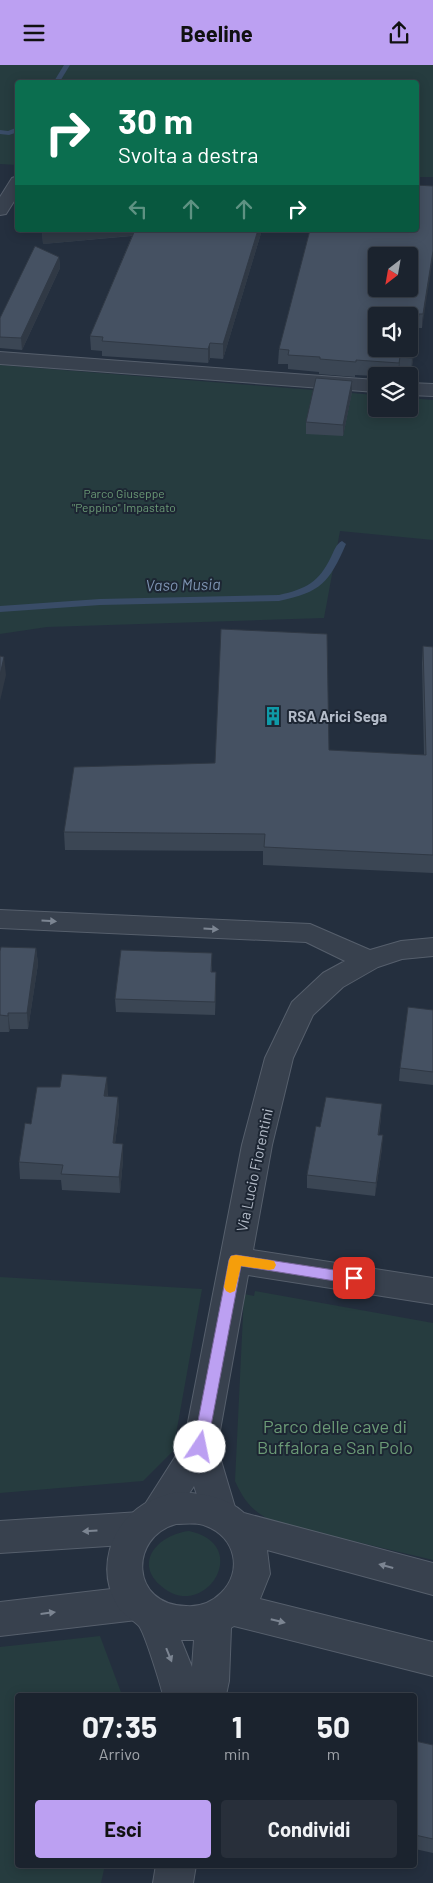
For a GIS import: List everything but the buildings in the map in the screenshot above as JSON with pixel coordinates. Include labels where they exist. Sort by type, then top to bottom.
[{"type":"street","points":[[0,210],[15,186]]},
{"type":"street","points":[[0,358],[368,385]]},
{"type":"street","points":[[418,390],[433,391]]},
{"type":"street","points":[[0,919],[310,933],[368,960]]},
{"type":"street","name":"Via Lucio Fiorentini","points":[[147,1522],[200,1447],[258,1145],[279,1058],[302,1009],[333,980],[368,960],[401,950],[433,947]]},
{"type":"street","points":[[236,1260],[433,1291]]},
{"type":"street","name":"Via Lucio Fiorentini","points":[[200,1447],[227,1520]]},
{"type":"street","points":[[0,1537],[147,1522],[176,1508],[198,1508],[227,1520],[433,1579]]},
{"type":"street","points":[[0,1619],[145,1609],[172,1622],[192,1624],[222,1614],[244,1595],[251,1578],[252,1559],[247,1541],[227,1520]]},
{"type":"street","points":[[147,1522],[128,1545],[123,1564],[126,1585],[145,1609],[178,1679],[182,1693]]},
{"type":"street","points":[[222,1614],[433,1659]]},
{"type":"street","points":[[207,1693],[222,1614]]},
{"type":"street","points":[[173,1883],[176,1868]]},
{"type":"green space","points":[[0,65],[433,65],[433,177],[419,177],[419,80],[15,80],[15,165],[0,164]]},
{"type":"green space","name":"Parco Giuseppe \"Peppino\" Impastato","points":[[0,365],[368,394],[368,417],[418,417],[418,399],[433,400],[433,540],[340,531],[324,618],[47,627],[0,634]]},
{"type":"green space","points":[[0,1277],[202,1289],[173,1451],[143,1481],[0,1493]]},
{"type":"green space","name":"Parco delle cave di Buffalora e San Polo","points":[[255,1291],[433,1323],[433,1560],[273,1522],[254,1510],[242,1495],[235,1481],[244,1294],[254,1296]]},
{"type":"green space","points":[[189,1531],[208,1539],[218,1551],[220,1565],[215,1578],[205,1589],[192,1595],[176,1595],[160,1585],[152,1576],[149,1566],[150,1558],[160,1543],[169,1537]]},
{"type":"green space","points":[[100,1636],[121,1693],[15,1693],[15,1868],[104,1868],[101,1883],[0,1883],[0,1647]]},
{"type":"waterway","name":"Vaso Musia","points":[[58,80],[67,65]]},
{"type":"waterway","name":"Vaso Musia","points":[[0,132],[9,133],[15,130]]},
{"type":"waterway","name":"Vaso Musia","points":[[0,609],[100,602],[279,598],[303,592],[319,582],[332,564],[342,544]]},
{"type":"slow traffic","points":[[230,1287],[236,1260],[269,1265]]},
{"type":"place","name":"RSA Arici Sega","points":[[273,716]]},
{"type":"route","points":[[200,1447],[236,1260],[354,1278]]}]
